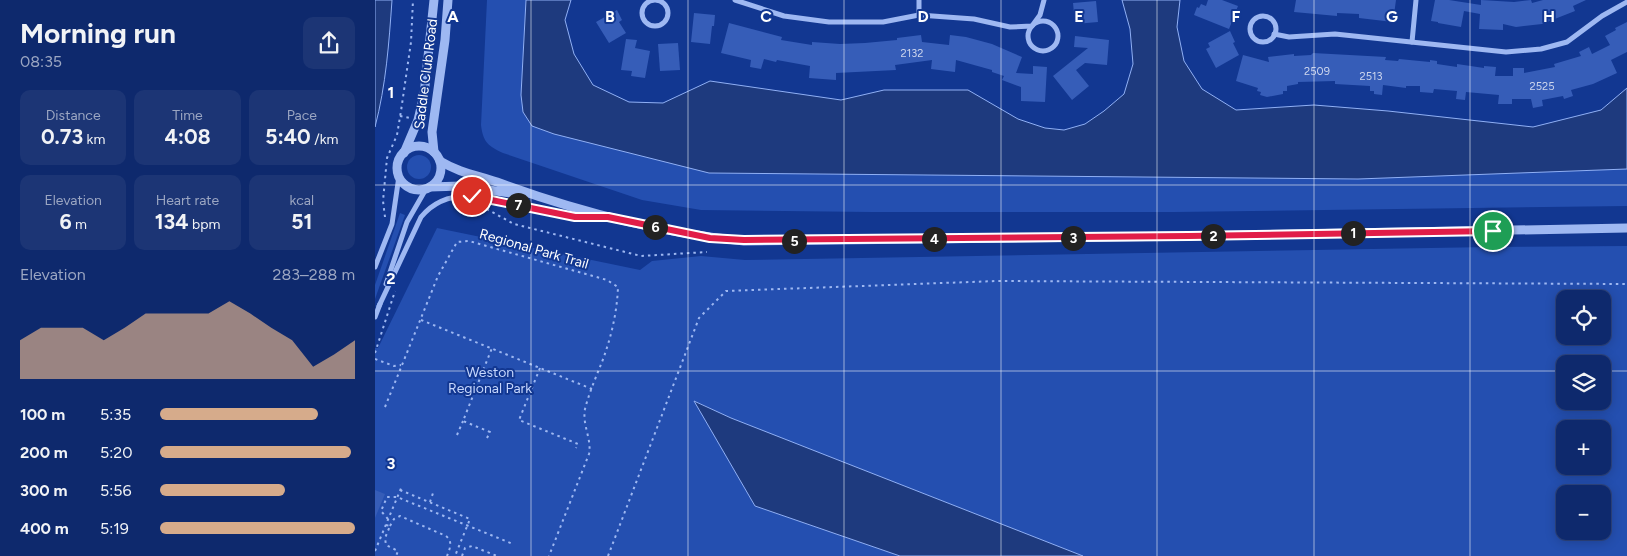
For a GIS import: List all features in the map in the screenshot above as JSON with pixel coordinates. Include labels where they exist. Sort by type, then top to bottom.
[{"type":"street","name":"Saddle Club Road","points":[[404,153],[418,120],[424,95],[434,0]]},
{"type":"street","name":"Saddle Club Road","points":[[434,152],[432,132],[445,40],[448,0]]},
{"type":"street","points":[[735,0],[784,16],[829,22],[883,22],[919,15],[974,19],[1010,27],[1032,26],[1036,23],[1045,22],[1053,26],[1057,34],[1052,47],[1043,51],[1034,48],[1028,40],[1029,30],[1032,26],[1040,15],[1044,0]]},
{"type":"street","points":[[919,0],[919,15]]},
{"type":"street","points":[[1412,42],[1416,0]]},
{"type":"street","points":[[654,1],[665,2],[667,12],[665,22],[656,26],[647,23],[642,14],[645,5],[654,1]]},
{"type":"street","points":[[1275,34],[1289,37],[1335,34],[1506,52],[1541,49],[1567,42],[1602,16],[1627,2]]},
{"type":"street","points":[[1267,17],[1274,24],[1275,34],[1268,41],[1258,41],[1251,34],[1251,25],[1257,18],[1267,17]]},
{"type":"street","points":[[375,267],[392,224],[399,176],[398,163],[404,153],[415,146],[422,146],[434,152],[440,161],[441,173],[435,183],[428,188],[407,222],[375,317]]},
{"type":"street","points":[[440,161],[464,173],[608,217],[691,234],[744,240],[1189,236],[1627,228]]},
{"type":"street","points":[[399,176],[407,186],[413,189],[477,187],[535,196]]},
{"type":"street","points":[[379,306],[421,217],[428,209],[444,200],[461,196],[472,196],[575,217],[608,217]]},
{"type":"path","points":[[386,224],[383,201],[387,158],[395,143],[401,116],[411,42],[413,0]]},
{"type":"path","points":[[401,116],[415,118]]},
{"type":"path","points":[[476,204],[514,224],[641,256],[707,252]]},
{"type":"path","name":"Regional Park Trail","points":[[385,407],[438,276],[457,242],[469,241],[607,280],[618,287],[617,304],[611,333],[592,389]]},
{"type":"path","points":[[607,556],[699,318],[726,291],[997,281],[1627,284]]},
{"type":"path","points":[[375,353],[395,290]]},
{"type":"path","points":[[421,320],[592,389],[586,407],[585,419],[589,454],[549,556]]},
{"type":"path","points":[[457,436],[492,348]]},
{"type":"path","points":[[375,359],[394,366],[402,364]]},
{"type":"path","points":[[540,368],[519,420],[578,444],[576,448]]},
{"type":"path","points":[[463,421],[490,432],[487,438]]},
{"type":"path","points":[[375,551],[401,486]]},
{"type":"path","points":[[400,490],[470,520],[455,556]]},
{"type":"path","points":[[429,502],[433,493]]},
{"type":"path","points":[[388,519],[381,510],[387,497],[397,497],[513,544]]},
{"type":"path","points":[[396,556],[398,551],[386,545],[385,538],[394,519],[400,516],[446,536],[451,541],[448,556]]},
{"type":"path","points":[[386,524],[390,526]]},
{"type":"path","points":[[463,556],[465,548],[472,546],[497,556]]},
{"type":"green space","points":[[487,0],[526,0],[521,95],[1627,169],[1627,206],[1175,212],[871,212],[701,210],[642,200],[503,153],[487,143],[483,136],[481,125]]},
{"type":"green space","points":[[419,155],[428,158],[431,167],[428,176],[419,179],[410,176],[407,167],[410,158]]},
{"type":"green space","points":[[400,213],[405,215],[375,299],[375,285]]},
{"type":"green space","name":"Weston Regional Park","points":[[437,228],[640,270],[652,261],[701,256],[745,260],[1627,246],[1627,556],[1083,556],[731,418],[695,401],[755,506],[900,556],[375,556],[375,348],[378,348]]},
{"type":"shaded area","points":[[375,0],[392,0],[384,80],[375,127]]},
{"type":"shaded area","points":[[526,0],[571,0],[565,20],[574,54],[593,85],[629,102],[663,103],[710,81],[841,100],[884,90],[968,90],[1018,119],[1045,128],[1064,130],[1085,124],[1124,94],[1133,64],[1130,29],[1122,0],[1180,0],[1177,27],[1184,61],[1202,89],[1236,110],[1314,105],[1533,127],[1601,110],[1627,88],[1627,169],[1358,179],[709,173],[554,134],[532,126],[523,112],[521,95]]},
{"type":"shaded area","points":[[694,401],[731,418],[1083,556],[900,556],[755,506]]},
{"type":"building","points":[[1208,0],[1222,0],[1238,6],[1229,29],[1194,15],[1197,7],[1199,8],[1201,4],[1206,6]]},
{"type":"building","points":[[1296,0],[1396,0],[1393,22],[1359,18],[1359,14],[1337,13],[1337,16],[1294,12]]},
{"type":"building","points":[[1435,0],[1449,0],[1481,5],[1481,0],[1514,2],[1531,0],[1532,3],[1543,0],[1586,0],[1573,6],[1575,11],[1542,24],[1516,27],[1503,24],[1503,30],[1479,29],[1480,14],[1464,11],[1461,27],[1431,21]]},
{"type":"building","points":[[1096,1],[1098,22],[1075,24],[1073,3]]},
{"type":"building","points":[[617,10],[622,20],[619,22],[626,33],[609,43],[596,22]]},
{"type":"building","points":[[694,13],[715,15],[710,44],[691,42]]},
{"type":"building","points":[[1627,22],[1627,52],[1611,60],[1617,73],[1593,84],[1571,90],[1573,96],[1564,99],[1563,96],[1542,100],[1543,106],[1533,108],[1531,99],[1512,99],[1512,104],[1498,104],[1499,95],[1466,92],[1465,100],[1456,99],[1457,91],[1434,89],[1433,93],[1420,92],[1420,86],[1406,86],[1406,88],[1383,85],[1382,95],[1374,94],[1374,91],[1370,91],[1370,86],[1335,84],[1335,81],[1298,82],[1298,84],[1287,86],[1287,91],[1283,91],[1283,94],[1267,97],[1260,95],[1261,92],[1257,91],[1258,88],[1236,81],[1243,55],[1269,62],[1268,57],[1294,54],[1294,56],[1311,55],[1313,53],[1386,57],[1385,60],[1398,61],[1399,59],[1430,62],[1430,60],[1437,61],[1437,64],[1457,67],[1457,64],[1484,68],[1484,66],[1496,67],[1495,76],[1513,76],[1513,68],[1524,68],[1524,73],[1555,67],[1554,64],[1581,56],[1579,52],[1589,47],[1592,54],[1610,45],[1605,36]]},
{"type":"building","points":[[729,23],[782,37],[781,40],[812,45],[812,42],[865,43],[897,40],[897,38],[921,35],[922,42],[949,45],[950,35],[966,37],[992,44],[1022,57],[1016,73],[1033,74],[1033,66],[1047,67],[1045,102],[1021,101],[1021,87],[1002,80],[1004,76],[992,72],[992,70],[956,60],[955,72],[931,69],[932,60],[895,65],[896,70],[836,73],[836,80],[809,78],[810,66],[777,60],[776,62],[764,59],[761,69],[750,67],[751,60],[721,53]]},
{"type":"building","points":[[1230,31],[1239,55],[1216,68],[1206,49],[1210,47],[1208,43]]},
{"type":"building","points":[[1075,36],[1109,40],[1107,65],[1085,63],[1076,70],[1089,86],[1072,100],[1053,76],[1088,48],[1074,47]]},
{"type":"building","points":[[626,39],[637,40],[635,48],[650,51],[645,78],[631,76],[632,71],[621,70]]},
{"type":"building","points":[[678,43],[680,70],[660,71],[658,44]]},
{"type":"building","points":[[375,490],[385,494],[375,518]]},
{"type":"route","points":[[472,196],[575,217],[608,217],[710,238],[744,240],[819,241],[1493,231]]}]
